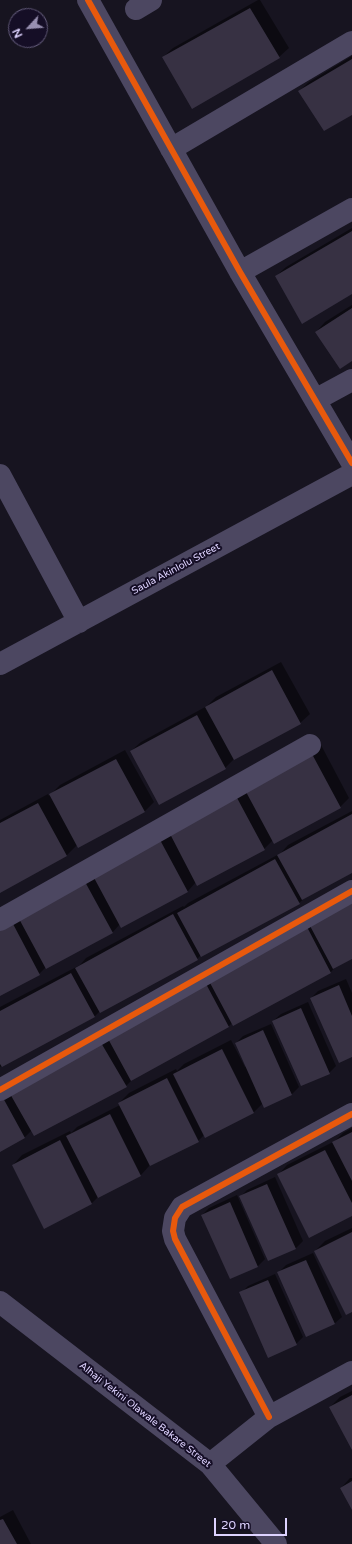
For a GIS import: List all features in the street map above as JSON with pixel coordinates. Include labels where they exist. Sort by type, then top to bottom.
[{"type":"street","points":[[88,0],[240,272],[352,462]]},
{"type":"street","points":[[171,149],[352,42]]},
{"type":"street","points":[[240,272],[352,209]]},
{"type":"street","points":[[315,400],[352,380]]},
{"type":"street","name":"Saula Akinlolu Street","points":[[0,664],[352,474]]},
{"type":"street","points":[[0,475],[79,622]]},
{"type":"street","points":[[0,920],[310,745]]},
{"type":"street","points":[[0,1090],[352,891]]},
{"type":"street","points":[[269,1417],[175,1239],[173,1231],[175,1218],[182,1207],[352,1114]]},
{"type":"street","name":"Alhaji Yekini Olawale Bakare Street","points":[[0,1302],[210,1464],[276,1544]]},
{"type":"street","points":[[210,1464],[269,1417],[352,1372]]},
{"type":"building","points":[[250,8],[280,58],[192,109],[162,57]]},
{"type":"building","points":[[352,59],[352,115],[324,131],[298,91]]},
{"type":"building","points":[[352,231],[352,294],[302,324],[275,276]]},
{"type":"building","points":[[352,308],[352,361],[340,369],[315,332]]},
{"type":"building","points":[[272,670],[301,724],[234,760],[205,707]]},
{"type":"building","points":[[197,715],[226,769],[159,805],[130,751]]},
{"type":"building","points":[[312,754],[341,808],[274,844],[245,790]]},
{"type":"building","points":[[116,759],[145,812],[78,848],[49,794]]},
{"type":"building","points":[[236,796],[265,850],[197,886],[169,832]]},
{"type":"building","points":[[38,803],[67,856],[0,893],[0,823]]},
{"type":"building","points":[[352,814],[352,873],[302,900],[277,855]]},
{"type":"building","points":[[159,838],[188,892],[121,928],[92,874]]},
{"type":"building","points":[[275,859],[300,904],[201,957],[177,913]]},
{"type":"building","points":[[84,880],[113,933],[46,969],[17,915]]},
{"type":"building","points":[[352,901],[352,959],[333,969],[309,924]]},
{"type":"building","points":[[173,914],[198,960],[100,1013],[75,968]]},
{"type":"building","points":[[12,922],[40,975],[0,996],[0,928]]},
{"type":"building","points":[[307,927],[331,973],[233,1026],[209,981]]},
{"type":"building","points":[[71,973],[95,1017],[2,1067],[0,1064],[0,1011]]},
{"type":"building","points":[[205,982],[229,1027],[131,1081],[106,1035]]},
{"type":"building","points":[[339,985],[352,1016],[352,1057],[339,1063],[310,998]]},
{"type":"building","points":[[301,1008],[330,1074],[301,1086],[272,1021]]},
{"type":"building","points":[[263,1030],[292,1095],[264,1108],[235,1043]]},
{"type":"building","points":[[100,1041],[127,1087],[34,1136],[9,1092]]},
{"type":"building","points":[[222,1049],[254,1113],[205,1138],[173,1074]]},
{"type":"building","points":[[167,1078],[199,1142],[150,1166],[118,1103]]},
{"type":"building","points":[[2,1096],[25,1138],[0,1152],[0,1097]]},
{"type":"building","points":[[110,1114],[141,1176],[98,1198],[66,1136]]},
{"type":"building","points":[[352,1132],[352,1181],[332,1142]]},
{"type":"building","points":[[60,1140],[92,1204],[44,1229],[12,1165]]},
{"type":"building","points":[[325,1150],[352,1203],[352,1216],[309,1238],[277,1174]]},
{"type":"building","points":[[267,1184],[296,1249],[268,1261],[239,1196]]},
{"type":"building","points":[[230,1202],[258,1267],[230,1279],[201,1215]]},
{"type":"building","points":[[352,1232],[352,1312],[346,1315],[314,1251]]},
{"type":"building","points":[[306,1260],[335,1324],[306,1337],[277,1272]]},
{"type":"building","points":[[268,1280],[297,1345],[268,1358],[239,1292]]},
{"type":"building","points":[[352,1395],[352,1450],[329,1407]]},
{"type":"building","points":[[352,1481],[352,1510],[340,1488]]},
{"type":"building","points":[[3,1519],[17,1544],[0,1544],[0,1520]]},
{"type":"cycle path","points":[[88,0],[240,272],[352,463]]},
{"type":"cycle path","points":[[0,1090],[352,891]]},
{"type":"cycle path","points":[[269,1417],[175,1239],[173,1231],[175,1218],[182,1207],[352,1114]]}]
